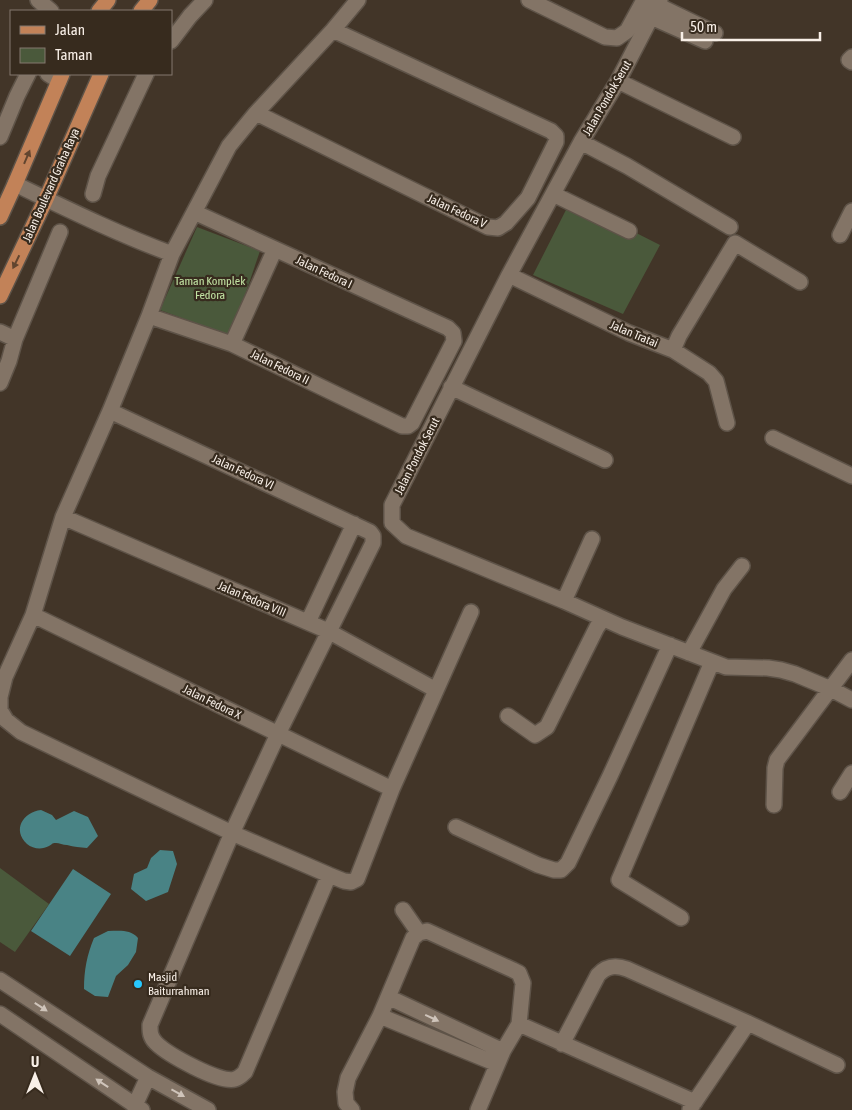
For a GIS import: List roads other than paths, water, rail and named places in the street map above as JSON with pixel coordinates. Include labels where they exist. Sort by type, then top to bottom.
[{"type":"main road","points":[[100,10],[108,0]]},
{"type":"main road","points":[[142,10],[150,0]]},
{"type":"main road","name":"Jalan Boulevard Graha Raya","points":[[0,296],[46,199],[101,75]]},
{"type":"main road","points":[[1,214],[16,184],[56,76]]},
{"type":"street","points":[[38,0],[50,10]]},
{"type":"street","points":[[172,40],[205,0]]},
{"type":"street","points":[[358,0],[333,30],[256,113],[229,146],[172,254],[110,411],[64,517],[33,615],[6,677],[0,698],[0,710],[6,720],[21,732],[232,833],[329,875],[351,882],[357,879],[392,789],[471,612]]},
{"type":"street","points":[[529,0],[605,37],[617,38],[627,31],[653,5],[710,37]]},
{"type":"street","name":"Jalan Pondok Serut","points":[[653,5],[636,48],[581,142],[451,387],[392,505],[392,523],[406,536],[712,662],[726,667],[781,670],[831,689],[852,700]]},
{"type":"street","name":"Jalan Fedora V","points":[[256,113],[488,227],[498,228],[506,223],[528,198],[556,142],[556,136],[551,131],[333,30]]},
{"type":"street","points":[[0,137],[28,75]]},
{"type":"street","points":[[93,194],[98,176],[146,75]]},
{"type":"street","points":[[618,81],[733,137]]},
{"type":"street","points":[[581,142],[627,166],[730,227]]},
{"type":"street","points":[[16,184],[107,228],[172,254]]},
{"type":"street","points":[[553,194],[629,231]]},
{"type":"street","points":[[840,235],[852,211]]},
{"type":"street","name":"Jalan Fedora I","points":[[194,212],[448,328],[453,334],[454,341],[412,423],[408,426]]},
{"type":"street","points":[[0,383],[5,359],[60,232]]},
{"type":"street","points":[[673,350],[679,336],[735,243],[800,282]]},
{"type":"street","points":[[232,344],[275,249]]},
{"type":"street","name":"Jalan Tratai","points":[[510,275],[629,333],[673,350],[709,373],[716,380],[727,423]]},
{"type":"street","name":"Jalan Fedora II","points":[[148,316],[232,344],[402,426],[408,426]]},
{"type":"street","points":[[0,332],[15,339]]},
{"type":"street","points":[[451,387],[605,460]]},
{"type":"street","name":"Jalan Fedora VI","points":[[110,411],[370,532],[373,536],[373,543],[328,631]]},
{"type":"street","points":[[773,438],[852,476]]},
{"type":"street","name":"Jalan Fedora VIII","points":[[64,517],[328,631],[436,690]]},
{"type":"street","points":[[308,622],[354,524]]},
{"type":"street","points":[[564,601],[592,539]]},
{"type":"street","points":[[689,652],[724,589],[742,566]]},
{"type":"street","name":"Jalan Fedora X","points":[[33,615],[392,789]]},
{"type":"street","points":[[508,716],[535,735],[547,727],[603,618]]},
{"type":"street","points":[[328,631],[232,833],[150,1025],[150,1034],[156,1043],[186,1063],[224,1080],[236,1079],[244,1072],[329,875]]},
{"type":"street","points":[[456,827],[538,865],[561,870],[568,863],[670,645]]},
{"type":"street","points":[[774,805],[777,760],[852,660]]},
{"type":"street","points":[[681,918],[619,880],[712,662]]},
{"type":"street","points":[[840,792],[852,773]]},
{"type":"street","points":[[403,910],[419,933]]},
{"type":"street","points":[[352,1110],[346,1103],[345,1092],[348,1078],[380,1016],[413,938],[419,933],[426,932],[519,973],[523,983],[519,1024],[500,1058],[478,1110]]},
{"type":"street","points":[[562,1044],[598,975],[609,967],[617,966],[627,968],[837,1065]]},
{"type":"street","points":[[0,980],[148,1077],[208,1110]]},
{"type":"street","points":[[388,997],[500,1058]]},
{"type":"street","points":[[0,1014],[138,1108],[148,1077]]},
{"type":"street","points":[[380,1016],[500,1058]]},
{"type":"street","points":[[519,1024],[693,1106],[748,1023]]},
{"type":"water","points":[[41,810],[52,815],[56,820],[74,811],[88,817],[98,836],[87,848],[56,843],[43,848],[32,847],[23,839],[20,828],[22,822],[29,814]]},
{"type":"water","points":[[160,850],[173,851],[177,864],[168,892],[146,901],[131,889],[134,874],[147,868],[151,858]]},
{"type":"water","points":[[73,869],[111,894],[70,956],[31,931]]},
{"type":"water","points":[[108,931],[124,931],[135,935],[138,938],[136,952],[128,965],[116,976],[108,997],[95,996],[84,989],[86,963],[94,938]]},
{"type":"place","name":"Masjid Baiturrahman","points":[[138,984]]},
{"type":"park label","name":"Taman Komplek Fedora","points":[[210,288]]}]
